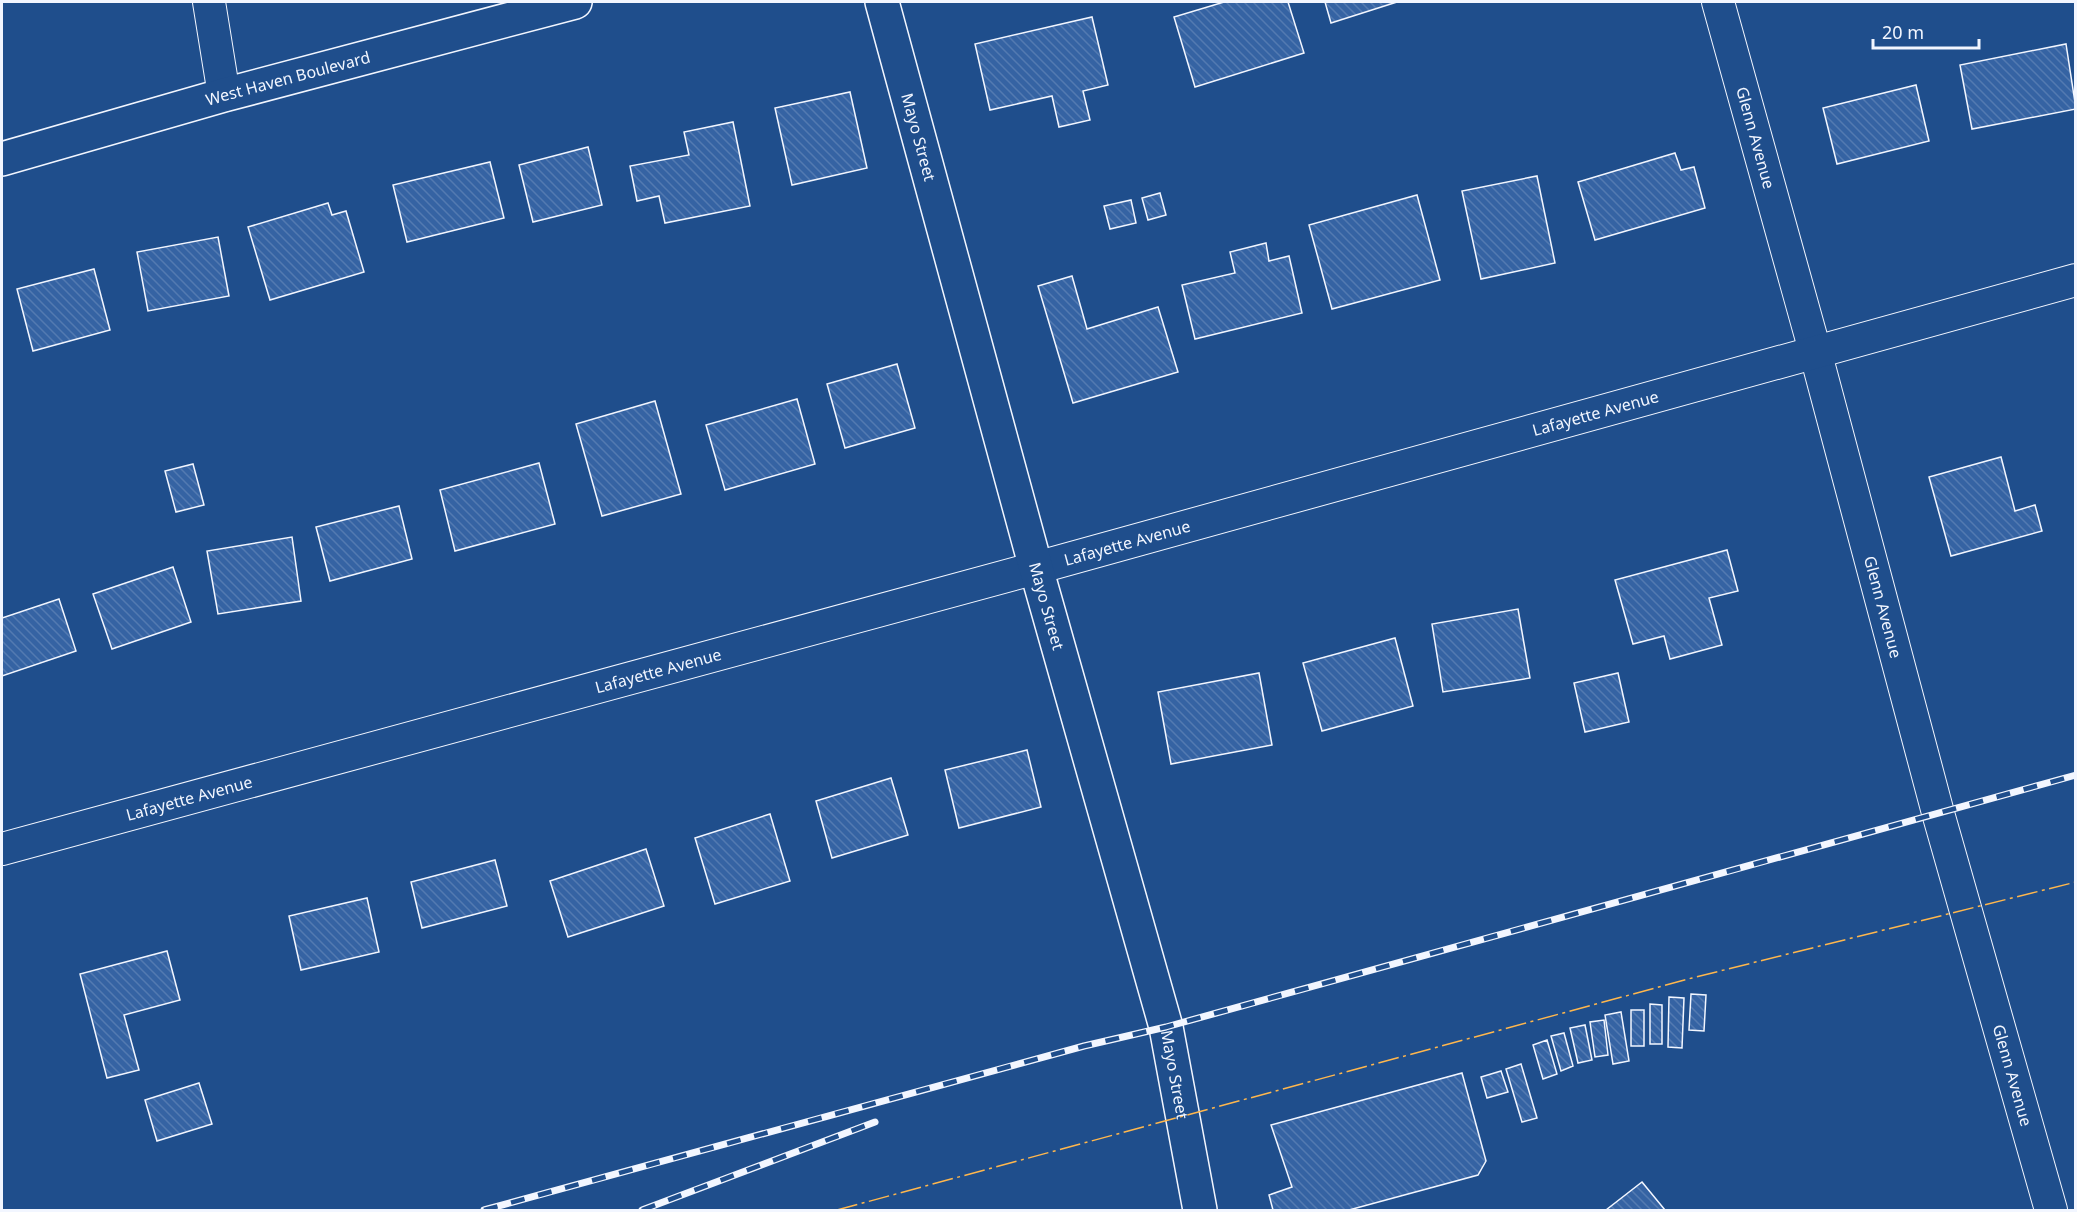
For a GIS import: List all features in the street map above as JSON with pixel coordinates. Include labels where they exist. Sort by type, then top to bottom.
[{"type":"street","points":[[209,2],[224,95]]},
{"type":"street","name":"West Haven Boulevard","points":[[2,159],[224,95],[575,2]]},
{"type":"street","name":"Mayo Street","points":[[882,2],[1036,568],[1166,1027],[1200,1210]]},
{"type":"street","name":"Glenn Avenue","points":[[1718,2],[1815,351],[1938,813],[2051,1210]]},
{"type":"street","name":"Lafayette Avenue","points":[[2,849],[1036,568],[2076,280]]},
{"type":"building","points":[[1224,2],[1288,2],[1304,53],[1195,87],[1174,17]]},
{"type":"building","points":[[1325,2],[1397,2],[1331,23]]},
{"type":"building","points":[[1092,17],[1108,85],[1083,91],[1090,120],[1059,127],[1052,96],[990,110],[975,44]]},
{"type":"building","points":[[2066,44],[2076,109],[1972,129],[1960,65]]},
{"type":"building","points":[[1916,85],[1929,141],[1837,164],[1823,108]]},
{"type":"building","points":[[850,92],[867,168],[792,185],[775,108]]},
{"type":"building","points":[[733,122],[750,206],[665,223],[659,196],[637,201],[630,166],[689,155],[684,132]]},
{"type":"building","points":[[588,147],[602,205],[533,222],[519,165]]},
{"type":"building","points":[[1675,153],[1681,170],[1694,167],[1705,208],[1595,240],[1578,182]]},
{"type":"building","points":[[490,162],[504,218],[407,242],[393,185]]},
{"type":"building","points":[[1537,176],[1555,263],[1481,279],[1462,191]]},
{"type":"building","points":[[1160,193],[1166,215],[1148,220],[1142,198]]},
{"type":"building","points":[[1417,195],[1440,280],[1332,309],[1309,225]]},
{"type":"building","points":[[1131,200],[1136,223],[1110,229],[1104,206]]},
{"type":"building","points":[[328,203],[332,215],[346,211],[364,272],[270,300],[248,227]]},
{"type":"building","points":[[218,237],[229,296],[148,311],[137,252]]},
{"type":"building","points":[[1266,243],[1269,261],[1289,256],[1302,313],[1195,339],[1182,285],[1235,273],[1230,252]]},
{"type":"building","points":[[94,269],[110,330],[33,351],[17,289]]},
{"type":"building","points":[[1072,276],[1087,329],[1158,307],[1178,372],[1073,403],[1038,286]]},
{"type":"building","points":[[897,364],[915,428],[845,448],[827,384]]},
{"type":"building","points":[[797,399],[815,464],[725,490],[706,425]]},
{"type":"building","points":[[655,401],[681,494],[602,516],[576,424]]},
{"type":"building","points":[[2001,457],[2015,511],[2035,505],[2042,531],[1951,556],[1929,477]]},
{"type":"building","points":[[539,463],[555,524],[455,551],[440,490]]},
{"type":"building","points":[[193,464],[204,505],[176,512],[165,471]]},
{"type":"building","points":[[399,506],[412,559],[330,581],[316,527]]},
{"type":"building","points":[[292,537],[301,601],[218,614],[207,551]]},
{"type":"building","points":[[1727,550],[1738,591],[1709,598],[1722,645],[1670,659],[1664,636],[1633,644],[1615,580]]},
{"type":"building","points":[[173,567],[191,622],[112,649],[93,594]]},
{"type":"building","points":[[59,599],[76,651],[2,676],[2,618]]},
{"type":"building","points":[[1518,609],[1530,678],[1443,692],[1432,624]]},
{"type":"building","points":[[1395,638],[1413,706],[1322,731],[1303,663]]},
{"type":"building","points":[[1259,673],[1272,745],[1171,764],[1158,692]]},
{"type":"building","points":[[1618,673],[1629,722],[1585,732],[1574,683]]},
{"type":"building","points":[[1027,750],[1041,807],[959,828],[945,770]]},
{"type":"building","points":[[891,778],[908,835],[832,858],[816,801]]},
{"type":"building","points":[[770,814],[790,881],[715,904],[695,838]]},
{"type":"building","points":[[646,849],[664,906],[568,937],[550,881]]},
{"type":"building","points":[[495,860],[507,906],[422,928],[411,882]]},
{"type":"building","points":[[367,898],[379,952],[301,970],[289,916]]},
{"type":"building","points":[[167,951],[180,1000],[124,1015],[139,1070],[107,1078],[80,974]]},
{"type":"building","points":[[1691,994],[1706,995],[1704,1031],[1689,1030]]},
{"type":"building","points":[[1669,997],[1684,998],[1682,1048],[1668,1047]]},
{"type":"building","points":[[1650,1004],[1662,1005],[1662,1044],[1650,1044]]},
{"type":"building","points":[[1631,1010],[1644,1010],[1644,1046],[1631,1046]]},
{"type":"building","points":[[1621,1012],[1629,1061],[1613,1064],[1605,1015]]},
{"type":"building","points":[[1604,1020],[1608,1055],[1595,1057],[1590,1022]]},
{"type":"building","points":[[1585,1025],[1592,1060],[1578,1063],[1570,1028]]},
{"type":"building","points":[[1564,1033],[1573,1066],[1561,1071],[1551,1036]]},
{"type":"building","points":[[1547,1040],[1557,1074],[1543,1079],[1533,1045]]},
{"type":"building","points":[[1521,1064],[1537,1118],[1522,1122],[1506,1069]]},
{"type":"building","points":[[1501,1071],[1508,1092],[1487,1098],[1481,1077]]},
{"type":"building","points":[[1462,1073],[1486,1161],[1478,1175],[1349,1210],[1273,1210],[1269,1195],[1292,1187],[1271,1125]]},
{"type":"building","points":[[199,1083],[212,1124],[157,1141],[145,1100]]},
{"type":"building","points":[[1642,1182],[1665,1210],[1606,1210]]},
{"type":"railway","points":[[484,1210],[1084,1046],[1166,1027],[2076,775]]},
{"type":"railway","points":[[642,1210],[875,1122]]},
{"type":"power","points":[[837,1210],[1692,978],[2076,882]]}]
